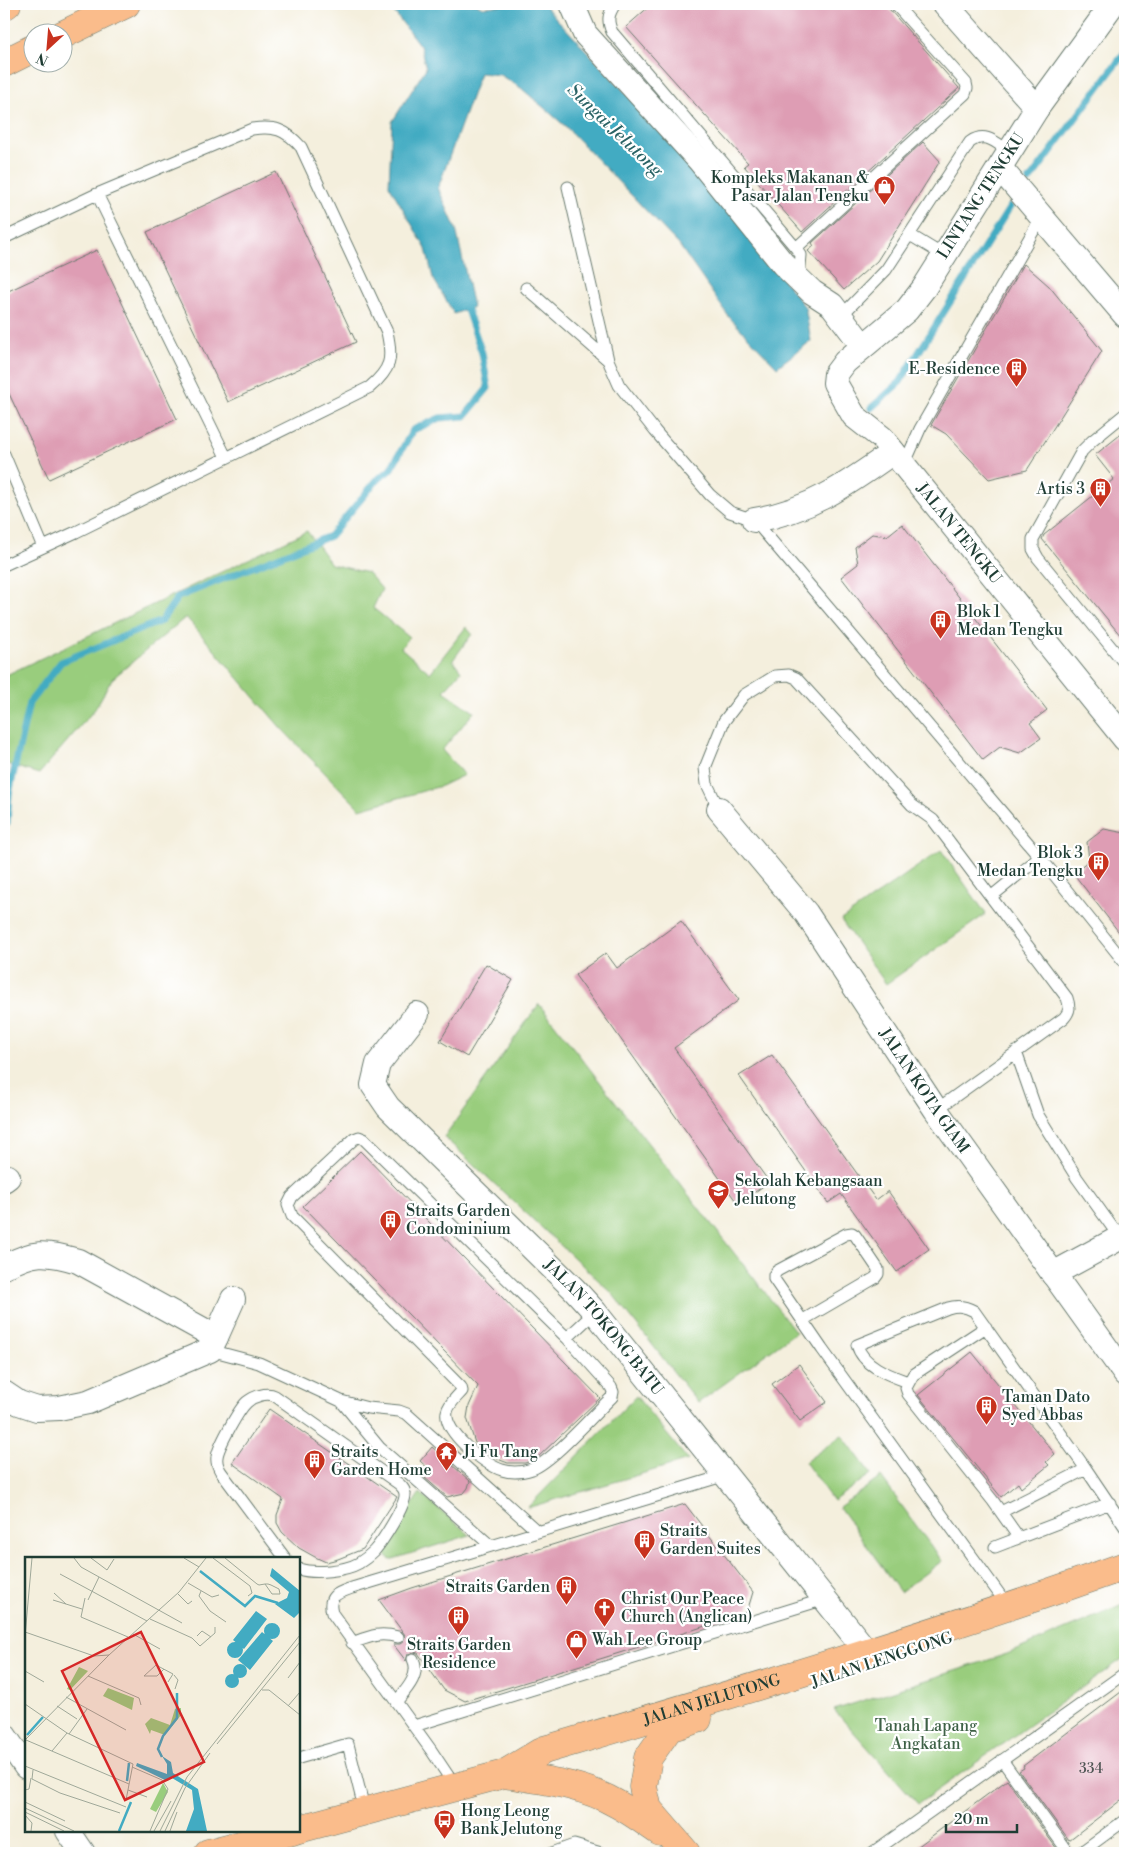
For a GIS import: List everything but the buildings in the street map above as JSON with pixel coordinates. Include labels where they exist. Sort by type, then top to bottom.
[{"type":"main road","points":[[72,29],[126,4]]},
{"type":"main road","points":[[4,63],[22,54]]},
{"type":"main road","name":"JALAN JELUTONG","points":[[300,1829],[504,1774],[544,1750],[868,1654],[1009,1608],[1125,1566]]},
{"type":"main road","name":"JALAN LENGGONG","points":[[681,1848],[648,1809],[643,1787],[648,1758],[669,1728],[1032,1613],[1040,1596]]},
{"type":"main road","name":"JALAN LENGGONG","points":[[504,1774],[559,1783],[601,1796],[616,1803],[681,1848]]},
{"type":"main road","points":[[208,1853],[245,1837],[285,1832]]},
{"type":"street","points":[[572,4],[586,34],[700,161],[782,264],[812,292],[832,305],[863,346]]},
{"type":"street","name":"LINTANG TENGKU","points":[[836,374],[845,362],[907,310],[924,288],[943,255],[1038,108],[1112,5]]},
{"type":"street","points":[[952,6],[1038,108]]},
{"type":"street","points":[[1005,160],[1042,216],[1125,315]]},
{"type":"street","name":"JALAN TENGKU","points":[[836,374],[835,383],[854,416],[882,438],[1125,739]]},
{"type":"street","points":[[754,520],[800,508],[898,458]]},
{"type":"street","name":"JALAN KOTA GIAM","points":[[720,809],[806,913],[936,1110],[1125,1374]]},
{"type":"street","name":"JALAN TOKONG BATU","points":[[417,1014],[378,1064],[373,1085],[388,1107],[574,1289],[595,1312],[868,1654]]},
{"type":"street","points":[[1053,1274],[1123,1237]]},
{"type":"street","points":[[4,1267],[23,1256],[41,1254],[61,1256],[78,1261],[213,1344]]},
{"type":"street","points":[[4,1393],[19,1403],[37,1409],[59,1408],[88,1402],[213,1344],[233,1300]]},
{"type":"street","points":[[4,1735],[25,1766]]},
{"type":"street","points":[[69,1832],[83,1853]]},
{"type":"lane","points":[[615,4],[609,13],[607,22],[612,32],[796,248],[801,255],[799,279]]},
{"type":"lane","points":[[796,248],[964,94],[967,88],[966,83],[895,4]]},
{"type":"lane","points":[[4,238],[97,194],[252,129],[268,127],[280,130],[292,137],[301,147],[388,332],[391,350],[390,362],[384,375],[370,387],[4,565]]},
{"type":"lane","points":[[841,316],[886,270],[970,142],[977,137],[985,136],[1005,160]]},
{"type":"lane","points":[[568,188],[608,360],[618,385],[710,495],[730,512],[754,520],[1040,857],[1125,963]]},
{"type":"lane","points":[[97,194],[226,457]]},
{"type":"lane","points":[[898,458],[920,429],[1042,216]]},
{"type":"lane","points":[[910,235],[943,255]]},
{"type":"lane","points":[[526,288],[608,360]]},
{"type":"lane","points":[[1125,414],[1082,451],[1033,539],[1033,549],[1038,558],[1125,664]]},
{"type":"lane","points":[[4,454],[43,547]]},
{"type":"lane","points":[[720,809],[707,784],[705,768],[724,721],[744,695],[775,676],[789,675],[801,682],[912,805],[933,820],[1067,998],[1070,1005],[1069,1012],[1064,1018],[936,1110]]},
{"type":"lane","points":[[992,896],[1040,857]]},
{"type":"lane","points":[[1016,1052],[1038,1115],[1077,1178],[1123,1237]]},
{"type":"lane","points":[[354,1139],[364,1139],[567,1338],[611,1387],[612,1397],[549,1458],[534,1468],[519,1472],[504,1471],[490,1465],[477,1456],[452,1430],[448,1421],[447,1412],[462,1390],[461,1387],[294,1219],[288,1205],[289,1201],[354,1139]]},
{"type":"lane","points":[[803,1320],[875,1278],[878,1274],[878,1269],[852,1233],[846,1234],[777,1271],[774,1279],[822,1350],[1009,1608]]},
{"type":"lane","points":[[908,1382],[889,1375],[874,1366],[860,1354],[857,1345],[948,1308],[966,1306],[974,1311],[1125,1527]]},
{"type":"lane","points":[[567,1338],[595,1312]]},
{"type":"lane","points":[[986,1327],[913,1376],[906,1388],[908,1394],[1001,1512],[1019,1538]]},
{"type":"lane","points":[[213,1344],[341,1401],[368,1408],[399,1410],[414,1419],[537,1532]]},
{"type":"lane","points":[[283,1557],[221,1472],[217,1461],[224,1438],[244,1405],[251,1399],[266,1394],[276,1396],[404,1489],[406,1495],[404,1502],[374,1551],[361,1562],[345,1569],[311,1571],[300,1568]]},
{"type":"lane","points":[[341,1401],[379,1447],[490,1545]]},
{"type":"lane","points":[[1001,1512],[1086,1469]]},
{"type":"lane","points":[[455,1787],[414,1726],[332,1614],[330,1606],[333,1598],[339,1593],[352,1588],[726,1475]]},
{"type":"lane","points":[[995,1547],[1110,1503]]},
{"type":"lane","points":[[345,1569],[352,1588]]},
{"type":"lane","points":[[414,1726],[825,1599]]},
{"type":"lane","points":[[352,1643],[376,1634],[388,1634],[398,1637]]},
{"type":"lane","points":[[396,1702],[411,1683],[415,1671],[414,1659]]},
{"type":"lane","points":[[872,1853],[1125,1673]]},
{"type":"lane","points":[[300,1758],[348,1744],[365,1812]]},
{"type":"lane","points":[[1002,1760],[1069,1853]]},
{"type":"lane","points":[[1080,1853],[1125,1820]]},
{"type":"lane","points":[[552,1853],[574,1845],[601,1853]]},
{"type":"green space","points":[[307,531],[331,564],[368,573],[382,589],[373,608],[409,637],[401,648],[430,673],[466,627],[472,634],[453,660],[461,671],[444,691],[474,712],[442,750],[464,775],[441,786],[360,809],[281,728],[186,617],[112,679],[95,709],[39,774],[4,763],[4,676]]},
{"type":"green space","points":[[941,850],[986,914],[886,984],[841,920]]},
{"type":"green space","points":[[539,1004],[796,1332],[698,1403],[611,1292],[444,1137]]},
{"type":"green space","points":[[636,1396],[688,1460],[527,1508]]},
{"type":"green space","points":[[842,1435],[871,1474],[833,1501],[805,1462]]},
{"type":"green space","points":[[881,1477],[942,1561],[900,1592],[839,1507]]},
{"type":"green space","points":[[420,1493],[470,1535],[390,1560],[382,1548]]},
{"type":"green space","name":"Tanah Lapang Angkatan","points":[[1125,1604],[1125,1657],[918,1804],[834,1710],[1007,1654]]},
{"type":"water","name":"Sungai Jelutong","points":[[388,4],[477,4],[482,7],[543,4],[694,166],[805,307],[811,341],[777,367],[729,317],[679,245],[565,126],[521,88],[500,75],[480,73],[438,188],[456,229],[473,307],[454,314],[433,278],[426,249],[389,185],[392,122],[426,68],[420,46]]},
{"type":"waterway","points":[[1029,181],[1125,52]]},
{"type":"waterway","points":[[871,408],[900,382],[1010,207]]},
{"type":"waterway","points":[[4,826],[7,823],[9,794],[29,703],[61,662],[161,621],[178,597],[330,536],[377,480],[390,470],[413,430],[440,418],[465,416],[488,388],[482,353],[464,301]]},
{"type":"place","name":"Kompleks Makanan & Pasar Jalan Tengku","points":[[885,206]]},
{"type":"place","name":"E-Residence","points":[[1016,388]]},
{"type":"place","name":"Artis 3","points":[[1101,508]]},
{"type":"place","name":"Blok 1 Medan Tengku","points":[[941,640]]},
{"type":"place","name":"Blok 3 Medan Tengku","points":[[1099,881]]},
{"type":"place","name":"Sekolah Kebangsaan Jelutong","points":[[719,1209]]},
{"type":"place","name":"Straits Garden Condominium","points":[[390,1239]]},
{"type":"place","name":"Taman Dato Syed Abbas","points":[[986,1425]]},
{"type":"place","name":"Ji Fu Tang","points":[[447,1471]]},
{"type":"place","name":"Straits Garden Home","points":[[315,1480]]},
{"type":"place","name":"Straits Garden Suites","points":[[644,1559]]},
{"type":"place","name":"Straits Garden","points":[[566,1606]]},
{"type":"place","name":"Christ Our Peace Church (Anglican)","points":[[605,1627]]},
{"type":"place","name":"Straits Garden Residence","points":[[459,1635]]},
{"type":"place","name":"Wah Lee Group","points":[[576,1659]]},
{"type":"place","name":"Hong Leong Bank Jelutong","points":[[445,1839]]}]
